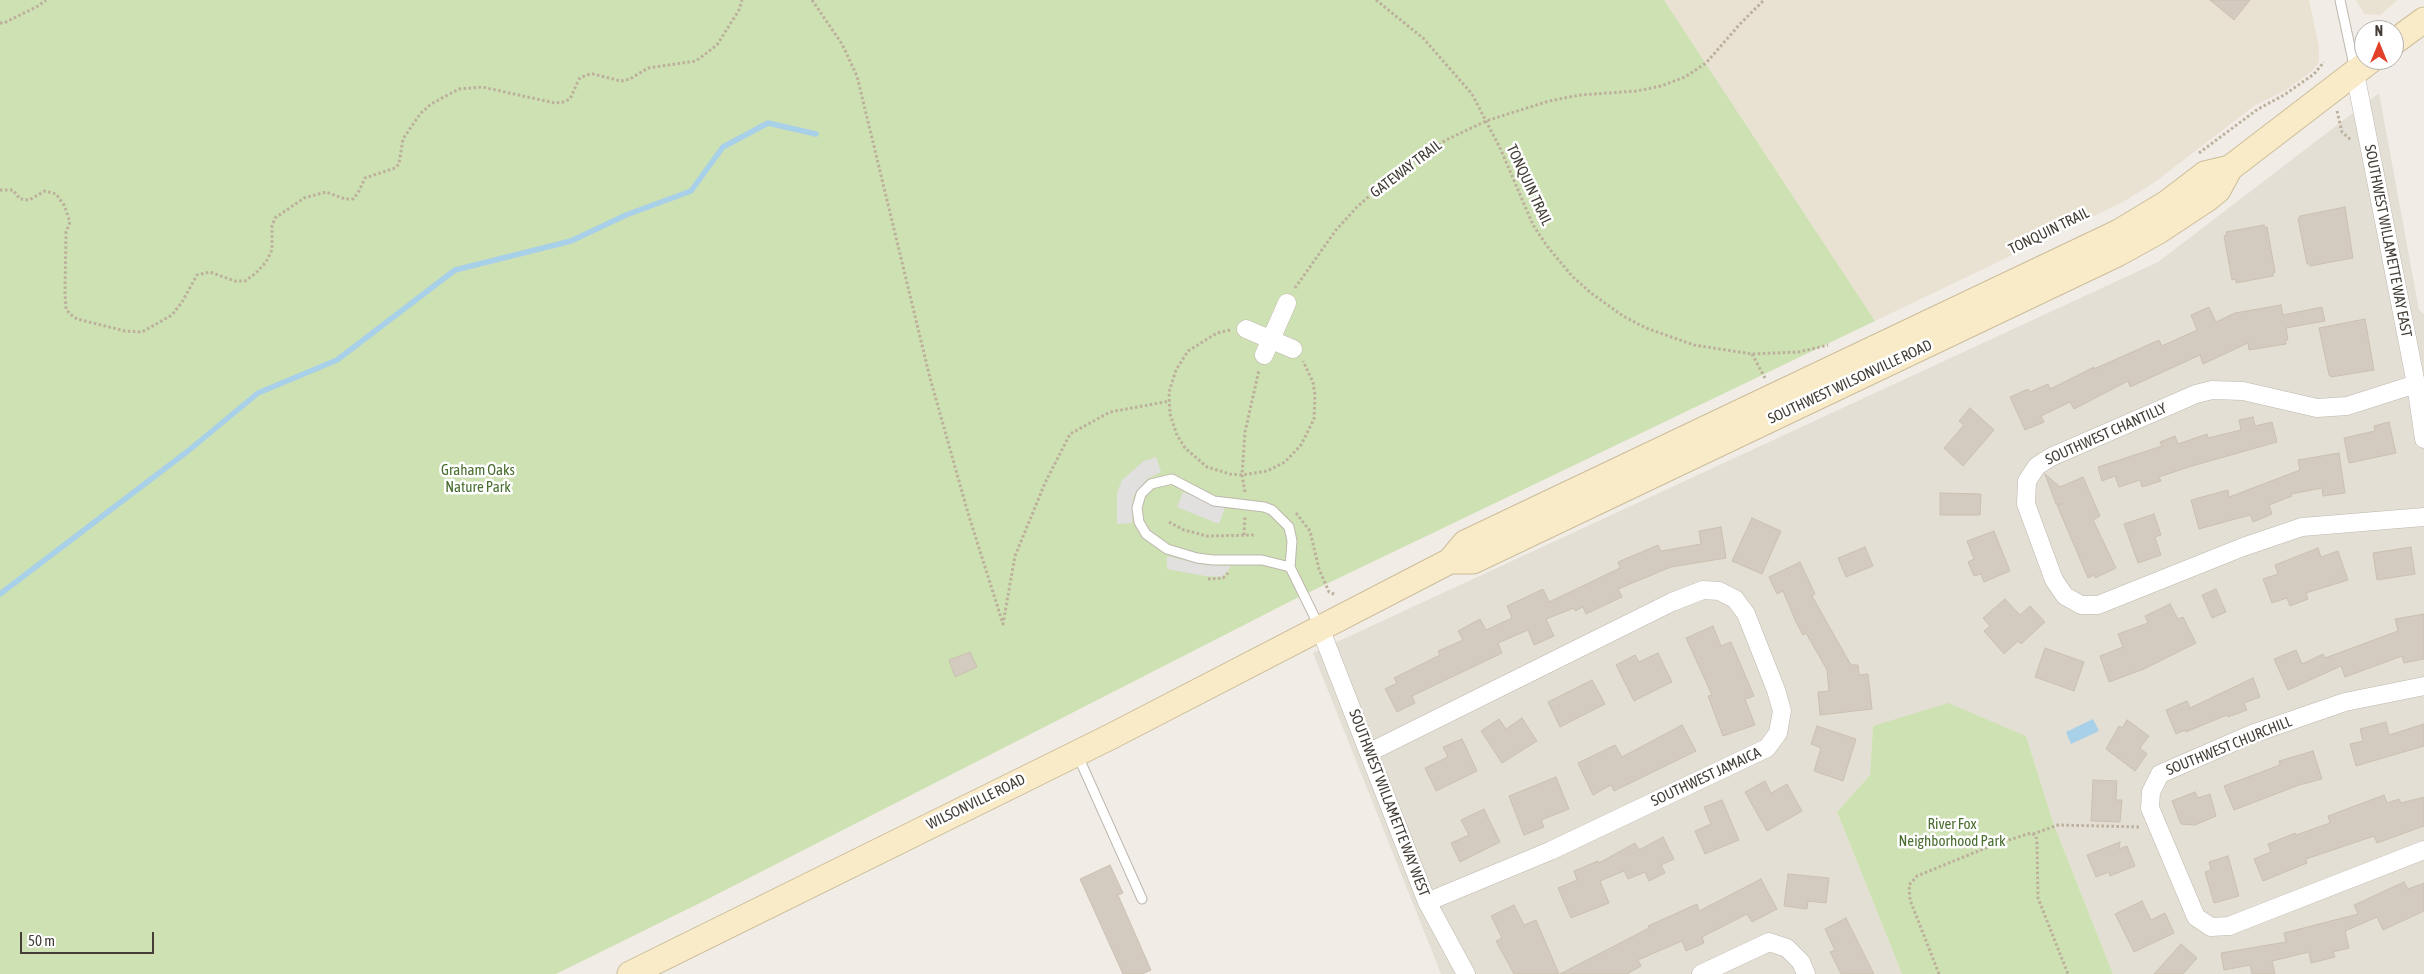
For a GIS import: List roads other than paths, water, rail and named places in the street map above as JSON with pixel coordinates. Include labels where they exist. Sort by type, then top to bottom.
[{"type":"main road","points":[[2404,35],[2424,20]]},
{"type":"main road","name":"SOUTHWEST WILSONVILLE ROAD","points":[[1320,628],[1450,561],[1465,543],[2100,242],[2149,215],[2205,174],[2230,168],[2359,70]]},
{"type":"main road","name":"SOUTHWEST WILSONVILLE ROAD","points":[[1450,561],[1473,561],[2117,254],[2158,232],[2207,199],[2218,190],[2230,168]]},
{"type":"main road","name":"WILSONVILLE ROAD","points":[[630,974],[1077,753],[1320,628]]},
{"type":"street","name":"SOUTHWEST WILLAMETTE WAY EAST","points":[[2364,70],[2424,439]]},
{"type":"street","points":[[1267,347],[1287,303]]},
{"type":"street","points":[[1246,328],[1267,347],[1293,349]]},
{"type":"street","name":"SOUTHWEST CHANTILLY","points":[[2416,384],[2346,406],[2317,408],[2243,391],[2212,390],[2196,394],[2052,457],[2038,466],[2027,481],[2026,504],[2054,580],[2065,596],[2080,605],[2098,605],[2243,547],[2302,527],[2424,517]]},
{"type":"street","name":"SOUTHWEST JAMAICA","points":[[1370,752],[1672,602],[1702,590],[1719,591],[1735,599],[1746,614],[1776,690],[1782,711],[1778,733],[1767,748],[1752,757],[1550,850],[1427,902]]},
{"type":"street","name":"SOUTHWEST WILLAMETTE WAY WEST","points":[[1320,628],[1427,902],[1466,974]]},
{"type":"street","name":"SOUTHWEST CHURCHILL","points":[[2424,686],[2345,702],[2252,734],[2160,774],[2151,792],[2150,808],[2196,917],[2211,927],[2229,926],[2424,850]]},
{"type":"street","points":[[1701,974],[1769,942],[1787,948],[1801,962],[1806,974]]},
{"type":"lane","points":[[2340,0],[2354,41]]},
{"type":"lane","points":[[1290,567],[1262,560],[1197,558],[1167,549],[1146,534],[1139,522],[1137,508],[1141,494],[1151,484],[1172,479],[1214,501],[1264,507],[1272,510],[1283,519],[1291,534],[1290,567],[1320,628]]},
{"type":"lane","points":[[1077,753],[1142,899]]},
{"type":"water","points":[[2093,719],[2099,731],[2071,744],[2066,732]]},
{"type":"waterway","points":[[0,594],[188,451],[258,393],[337,360],[455,270],[571,241],[626,215],[691,191],[723,147],[768,123],[816,134]]},
{"type":"park label","name":"Graham Oaks Nature Park","points":[[478,478]]},
{"type":"park label","name":"River Fox Neighborhood Park","points":[[1952,832]]}]
